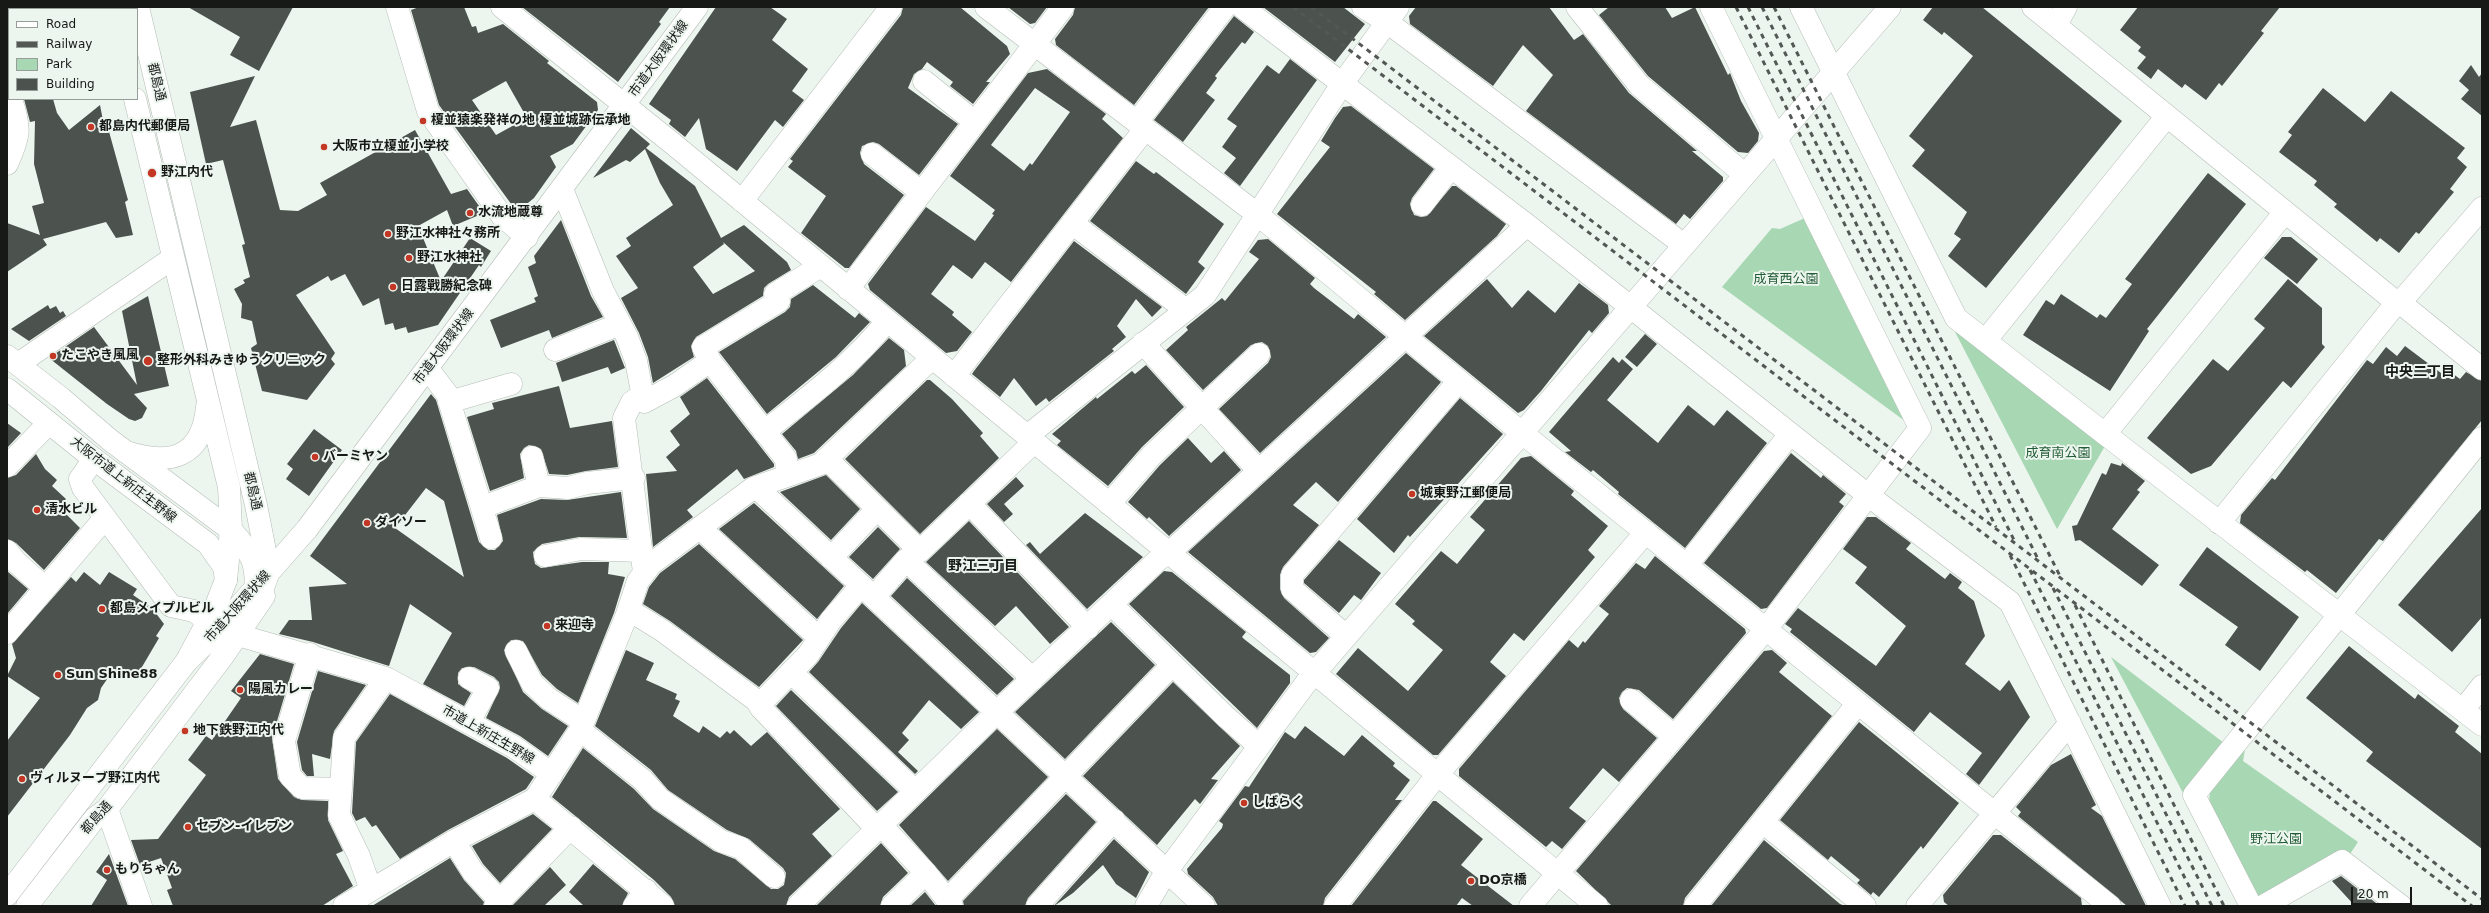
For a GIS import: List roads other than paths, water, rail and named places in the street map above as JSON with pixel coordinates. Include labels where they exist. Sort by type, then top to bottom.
[{"type":"street","name":"都島通","points":[[138,7],[224,366],[263,539],[263,580]]},
{"type":"street","points":[[397,7],[428,111],[502,216],[527,237]]},
{"type":"street","points":[[502,7],[742,201],[1597,906]]},
{"type":"street","name":"市道大阪環状線","points":[[186,662],[214,635],[304,533],[625,106],[697,7]]},
{"type":"street","points":[[742,201],[891,7]]},
{"type":"street","points":[[986,7],[1257,214],[1458,382],[1995,813],[2104,904]]},
{"type":"street","points":[[848,289],[1063,7]]},
{"type":"street","points":[[954,376],[1072,223],[1225,7]]},
{"type":"street","points":[[1242,7],[1527,225],[1869,496],[2010,602],[2160,906]]},
{"type":"street","points":[[1363,7],[1393,15],[1684,244]]},
{"type":"street","points":[[1577,7],[1639,85],[1745,175]]},
{"type":"street","points":[[1530,906],[1766,629],[1920,428],[1711,7]]},
{"type":"street","points":[[1801,7],[1956,318],[2482,725]]},
{"type":"street","points":[[1146,906],[1166,872],[1314,673],[1890,7]]},
{"type":"street","points":[[2033,7],[2061,16],[2167,116],[2391,298],[2398,301],[2482,369]]},
{"type":"street","points":[[759,705],[808,655],[831,620],[913,555],[969,503],[1030,439],[1205,294],[1342,84],[1393,15]]},
{"type":"street","points":[[924,81],[975,122]]},
{"type":"street","points":[[7,164],[18,140],[18,122],[11,100]]},
{"type":"street","name":"都島通","points":[[10,885],[186,662],[208,621],[226,580],[231,530],[229,487],[135,100]]},
{"type":"street","points":[[1985,341],[2167,116]]},
{"type":"street","points":[[872,154],[922,192]]},
{"type":"street","points":[[1422,205],[1451,166]]},
{"type":"street","points":[[562,189],[604,291],[636,362],[641,396],[644,402],[674,386],[710,361]]},
{"type":"street","points":[[2219,523],[2398,301],[2404,298],[2482,208]]},
{"type":"street","points":[[2105,434],[2285,212]]},
{"type":"street","points":[[1072,223],[1186,310]]},
{"type":"street","points":[[798,906],[997,712],[1088,628],[1159,559],[1169,553],[1527,225]]},
{"type":"street","points":[[12,360],[173,258]]},
{"type":"street","points":[[787,476],[786,459],[710,361],[703,347],[780,301],[775,294],[821,266]]},
{"type":"street","points":[[764,432],[823,384],[876,334],[887,321]]},
{"type":"street","points":[[555,350],[620,324]]},
{"type":"street","points":[[1143,344],[1259,471]]},
{"type":"street","points":[[1109,504],[1151,456],[1259,354]]},
{"type":"street","points":[[344,906],[454,840],[536,799],[582,726],[638,581],[651,564],[756,487],[822,464],[932,358]]},
{"type":"street","name":"大阪市道上新庄生野線","points":[[12,360],[125,451],[231,530]]},
{"type":"street","points":[[428,369],[446,394],[449,402],[483,507],[491,538]]},
{"type":"street","points":[[1346,636],[1292,589],[1292,575],[1458,382]]},
{"type":"street","points":[[449,402],[511,384]]},
{"type":"street","name":"大阪市道上新庄生野線","points":[[7,389],[94,459],[208,544],[224,567],[226,580]]},
{"type":"street","points":[[641,396],[632,402],[624,418],[634,478],[644,572]]},
{"type":"street","points":[[125,451],[159,460],[181,455],[193,446],[202,431],[208,403]]},
{"type":"street","points":[[7,466],[49,423]]},
{"type":"street","points":[[1686,565],[1790,434]]},
{"type":"street","points":[[2251,906],[2194,795],[2482,438]]},
{"type":"street","points":[[532,457],[539,486]]},
{"type":"street","points":[[94,459],[80,479],[82,488],[171,606],[194,611],[208,621]]},
{"type":"street","points":[[827,459],[877,509],[913,555],[1033,679]]},
{"type":"street","points":[[483,507],[539,486],[568,488],[587,483],[634,478]]},
{"type":"street","points":[[756,487],[1114,820],[1162,865],[1166,872],[1204,906]]},
{"type":"street","points":[[969,503],[1088,628]]},
{"type":"street","points":[[831,558],[877,509]]},
{"type":"street","points":[[7,633],[105,518]]},
{"type":"street","points":[[700,528],[819,638]]},
{"type":"street","points":[[231,530],[263,539],[292,539],[304,533]]},
{"type":"street","points":[[231,530],[246,546],[263,580],[253,611]]},
{"type":"street","points":[[1335,906],[1437,774],[1646,532]]},
{"type":"street","name":"市道大阪環状線","points":[[253,611],[296,552],[304,533]]},
{"type":"street","points":[[545,556],[581,549],[642,551]]},
{"type":"street","points":[[7,551],[16,562],[45,588]]},
{"type":"street","points":[[1112,605],[1172,665],[1260,746]]},
{"type":"street","points":[[628,610],[662,631],[757,700],[759,705],[878,827],[926,873],[949,903],[1066,776],[1172,665]]},
{"type":"street","name":"都島通","points":[[27,906],[95,818],[107,809],[238,635],[253,611]]},
{"type":"street","name":"市道上新庄生野線","points":[[238,635],[310,654],[386,678],[469,722],[514,748],[552,774]]},
{"type":"street","points":[[516,650],[532,683],[643,780],[660,799],[721,841],[741,848],[774,878]]},
{"type":"street","points":[[310,654],[284,741],[290,776],[302,788],[340,789]]},
{"type":"street","points":[[791,672],[915,791]]},
{"type":"street","points":[[371,890],[359,856],[339,815],[340,789],[344,738],[386,678]]},
{"type":"street","points":[[469,678],[488,688],[469,722]]},
{"type":"street","points":[[2463,710],[2482,686]]},
{"type":"street","points":[[1631,700],[1674,736]]},
{"type":"street","points":[[1694,906],[1764,823],[1858,703]]},
{"type":"street","points":[[1927,902],[1995,813],[2070,723]]},
{"type":"street","points":[[536,799],[571,827],[640,898],[663,906]]},
{"type":"street","points":[[107,809],[141,906]]},
{"type":"street","points":[[1037,906],[1114,820]]},
{"type":"street","points":[[1764,823],[1865,906]]},
{"type":"street","points":[[454,840],[472,872],[497,904],[571,827]]},
{"type":"street","points":[[2263,906],[2342,861],[2401,906]]},
{"type":"street","points":[[892,906],[926,873]]},
{"type":"street","points":[[11,906],[10,885],[26,885],[50,877]]},
{"type":"railway","points":[[1293,7],[2472,906]]},
{"type":"railway","points":[[1311,7],[2482,899]]},
{"type":"railway","points":[[1736,7],[1996,527]]},
{"type":"railway","points":[[1748,7],[2015,542]]},
{"type":"railway","points":[[1762,7],[2038,559]]},
{"type":"railway","points":[[1774,7],[2060,576]]},
{"type":"railway","points":[[2010,555],[2185,906]]},
{"type":"railway","points":[[2030,570],[2199,906]]},
{"type":"railway","points":[[2053,588],[2212,906]]},
{"type":"railway","points":[[2075,605],[2224,906]]},
{"type":"place","name":"榎並猿楽発祥の地 榎並城跡伝承地","points":[[423,121]]},
{"type":"place","name":"都島内代郵便局","points":[[91,127]]},
{"type":"place","name":"大阪市立榎並小学校","points":[[324,147]]},
{"type":"place","name":"野江内代","points":[[152,173]]},
{"type":"place","name":"水流地蔵尊","points":[[470,213]]},
{"type":"place","name":"野江水神社々務所","points":[[388,234]]},
{"type":"place","name":"野江水神社","points":[[409,258]]},
{"type":"place","name":"日露戰勝紀念碑","points":[[393,287]]},
{"type":"place","name":"たこやき風風","points":[[53,356]]},
{"type":"place","name":"整形外科みきゆうクリニック","points":[[148,361]]},
{"type":"place","name":"バーミヤン","points":[[315,457]]},
{"type":"place","name":"城東野江郵便局","points":[[1412,494]]},
{"type":"place","name":"清水ビル","points":[[37,510]]},
{"type":"place","name":"ダイソー","points":[[367,523]]},
{"type":"place","name":"都島メイプルビル","points":[[102,609]]},
{"type":"place","name":"来迎寺","points":[[547,626]]},
{"type":"place","name":"Sun Shine88","points":[[58,675]]},
{"type":"place","name":"陽風カレー","points":[[240,690]]},
{"type":"place","name":"地下鉄野江内代","points":[[185,731]]},
{"type":"place","name":"ヴィルヌーブ野江内代","points":[[22,779]]},
{"type":"place","name":"しばらく","points":[[1244,803]]},
{"type":"place","name":"セブン-イレブン","points":[[188,827]]},
{"type":"place","name":"もりちゃん","points":[[107,870]]},
{"type":"place","name":"DO京橋","points":[[1471,881]]},
{"type":"district","name":"中央二丁目","points":[[2420,372]]},
{"type":"district","name":"野江三丁目","points":[[983,566]]},
{"type":"park label","name":"成育西公園","points":[[1786,280]]},
{"type":"park label","name":"成育南公園","points":[[2058,454]]},
{"type":"park label","name":"野江公園","points":[[2276,840]]}]
